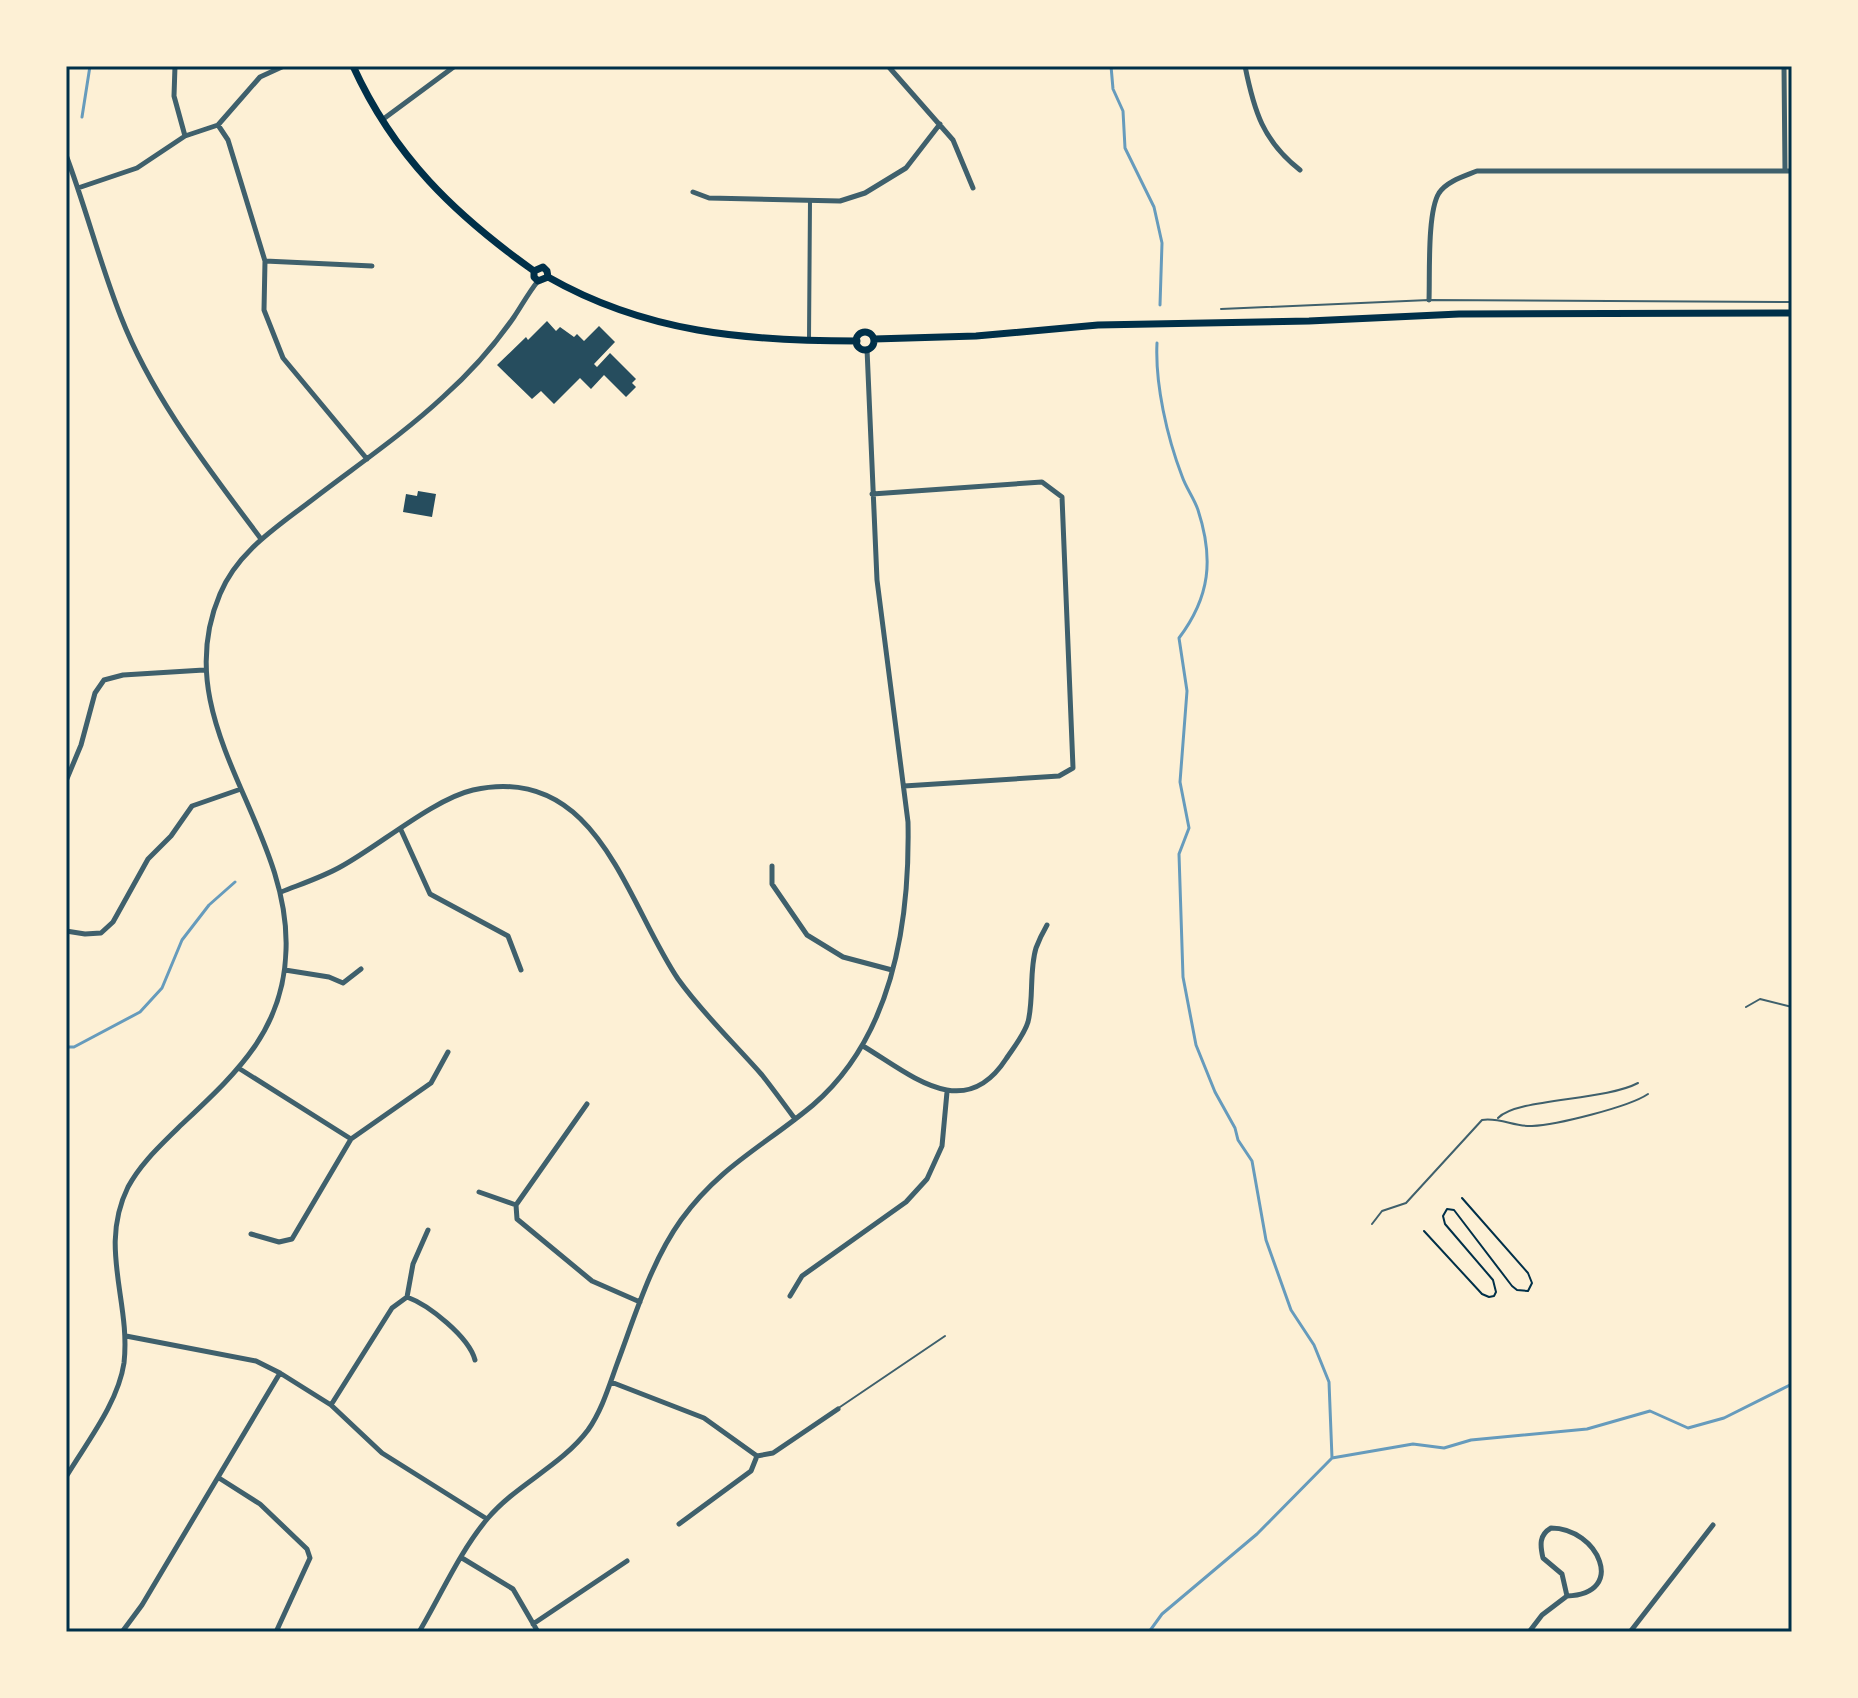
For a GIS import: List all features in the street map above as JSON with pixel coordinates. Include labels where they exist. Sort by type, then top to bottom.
[{"type":"main road","points":[[353,66],[381,120],[402,150],[442,196],[500,247],[534,271]]},
{"type":"main road","points":[[534,271],[543,267],[548,277]]},
{"type":"main road","points":[[534,271],[538,281],[548,277],[638,316],[691,331],[756,339],[857,341]]},
{"type":"main road","points":[[874,339],[976,336],[1098,325],[1309,321],[1459,314],[1792,313]]},
{"type":"main road","points":[[863,332],[874,339],[873,345],[867,349],[860,347],[857,341],[863,332]]},
{"type":"street","points":[[175,66],[174,96],[185,136]]},
{"type":"street","points":[[78,188],[137,168],[185,136],[218,125],[260,77],[284,66]]},
{"type":"street","points":[[381,120],[455,66]]},
{"type":"street","points":[[888,66],[953,140],[973,188]]},
{"type":"street","points":[[1245,66],[1261,126],[1273,145],[1300,170]]},
{"type":"street","points":[[1429,300],[1433,213],[1440,192],[1456,179],[1477,171],[1788,171],[1784,66]]},
{"type":"street","points":[[693,192],[709,198],[840,201],[865,193],[906,168],[940,124]]},
{"type":"street","points":[[218,125],[228,140],[265,261],[264,310],[283,358],[367,459]]},
{"type":"street","points":[[66,157],[121,318],[156,387],[185,435],[261,539]]},
{"type":"street","points":[[809,340],[810,200]]},
{"type":"street","points":[[265,261],[372,266]]},
{"type":"street","points":[[66,1477],[113,1398],[123,1368],[126,1336],[114,1247],[117,1220],[128,1188],[144,1161],[240,1069],[263,1034],[276,1004],[285,970],[287,946],[281,892],[210,709],[204,670],[212,614],[222,589],[247,552],[427,412],[460,382],[481,360],[538,281]]},
{"type":"street","points":[[419,1632],[487,1519],[567,1453],[587,1430],[602,1404],[663,1250],[697,1199],[735,1162],[795,1119],[830,1088],[863,1046],[879,1009],[901,928],[907,882],[908,822],[878,592],[867,349]]},
{"type":"street","points":[[872,494],[1042,482],[1062,497],[1073,768],[1059,776],[904,786]]},
{"type":"street","points":[[66,781],[81,745],[95,693],[104,680],[123,675],[204,670]]},
{"type":"street","points":[[281,892],[341,866],[452,797],[475,789],[500,787],[524,789],[550,797],[574,811],[598,836],[677,976],[704,1014],[762,1076],[795,1119]]},
{"type":"street","points":[[66,931],[101,933],[113,922],[148,859],[171,836],[192,806],[241,789]]},
{"type":"street","points":[[401,830],[430,894],[508,936],[521,970]]},
{"type":"street","points":[[772,866],[772,884],[807,935],[843,957],[892,970]]},
{"type":"street","points":[[863,1046],[947,1092],[971,1090],[986,1083],[1001,1067],[1024,1031],[1031,1004],[1035,950],[1047,925]]},
{"type":"street","points":[[285,970],[329,977],[343,983],[361,969]]},
{"type":"street","points":[[251,1234],[279,1242],[292,1239],[351,1139],[431,1083],[448,1052]]},
{"type":"street","points":[[240,1069],[351,1139]]},
{"type":"street","points":[[790,1296],[802,1276],[906,1202],[927,1179],[942,1146],[947,1092]]},
{"type":"street","points":[[587,1104],[516,1205],[517,1219],[592,1281],[640,1302]]},
{"type":"street","points":[[479,1192],[516,1205]]},
{"type":"street","points":[[331,1405],[392,1308],[407,1297],[413,1264],[428,1230]]},
{"type":"street","points":[[407,1297],[423,1305],[468,1343],[475,1360]]},
{"type":"street","points":[[126,1336],[256,1361],[280,1373],[331,1405],[382,1453],[487,1519]]},
{"type":"street","points":[[122,1632],[142,1605],[280,1373]]},
{"type":"street","points":[[611,1382],[704,1418],[757,1456],[773,1453],[838,1409]]},
{"type":"street","points":[[679,1524],[751,1471],[757,1456]]},
{"type":"street","points":[[219,1478],[260,1504],[307,1549],[310,1558],[276,1632]]},
{"type":"street","points":[[1630,1632],[1713,1525]]},
{"type":"street","points":[[1529,1632],[1542,1615],[1567,1596],[1587,1593],[1599,1580],[1602,1563],[1597,1551],[1586,1540],[1559,1528],[1551,1528],[1540,1540],[1543,1558],[1562,1574],[1567,1596]]},
{"type":"street","points":[[462,1558],[513,1589],[538,1632]]},
{"type":"street","points":[[533,1624],[627,1561]]},
{"type":"lane","points":[[1221,309],[1429,300],[1792,302]]},
{"type":"lane","points":[[1746,1007],[1760,999],[1786,1003],[1792,1007]]},
{"type":"lane","points":[[1497,1119],[1514,1109],[1612,1093],[1638,1083]]},
{"type":"lane","points":[[1372,1224],[1382,1211],[1406,1203],[1482,1120],[1497,1119],[1530,1126],[1550,1124],[1625,1106],[1648,1094]]},
{"type":"lane","points":[[838,1409],[945,1336]]},
{"type":"path","points":[[1424,1231],[1482,1294],[1494,1296],[1493,1280],[1445,1224],[1443,1216],[1447,1209],[1454,1210],[1512,1286],[1528,1291],[1532,1283],[1528,1273],[1462,1198]]},
{"type":"building","points":[[547,321],[556,331],[560,327],[574,337],[577,334],[584,341],[599,326],[615,342],[594,364],[597,367],[610,353],[636,379],[632,383],[636,387],[626,397],[604,375],[591,389],[580,378],[554,404],[541,391],[532,399],[497,365]]},
{"type":"building","points":[[418,491],[436,494],[432,517],[403,512],[406,494],[417,496]]},
{"type":"waterway","points":[[82,117],[90,66]]},
{"type":"waterway","points":[[1111,66],[1113,89],[1123,111],[1125,148],[1154,207],[1162,243],[1160,305]]},
{"type":"waterway","points":[[1157,343],[1158,376],[1167,428],[1182,476],[1198,510],[1207,561],[1203,592],[1179,638],[1187,691],[1180,782],[1189,828],[1179,854],[1183,977],[1196,1045],[1238,1140],[1252,1161],[1266,1240],[1291,1310],[1314,1345],[1329,1382],[1332,1458]]},
{"type":"waterway","points":[[66,1047],[74,1047],[140,1012],[162,988],[182,940],[209,905],[235,882]]},
{"type":"waterway","points":[[1149,1632],[1162,1614],[1257,1534],[1332,1458],[1413,1444],[1444,1448],[1471,1440],[1587,1429],[1650,1411],[1688,1428],[1724,1418],[1792,1384]]}]
